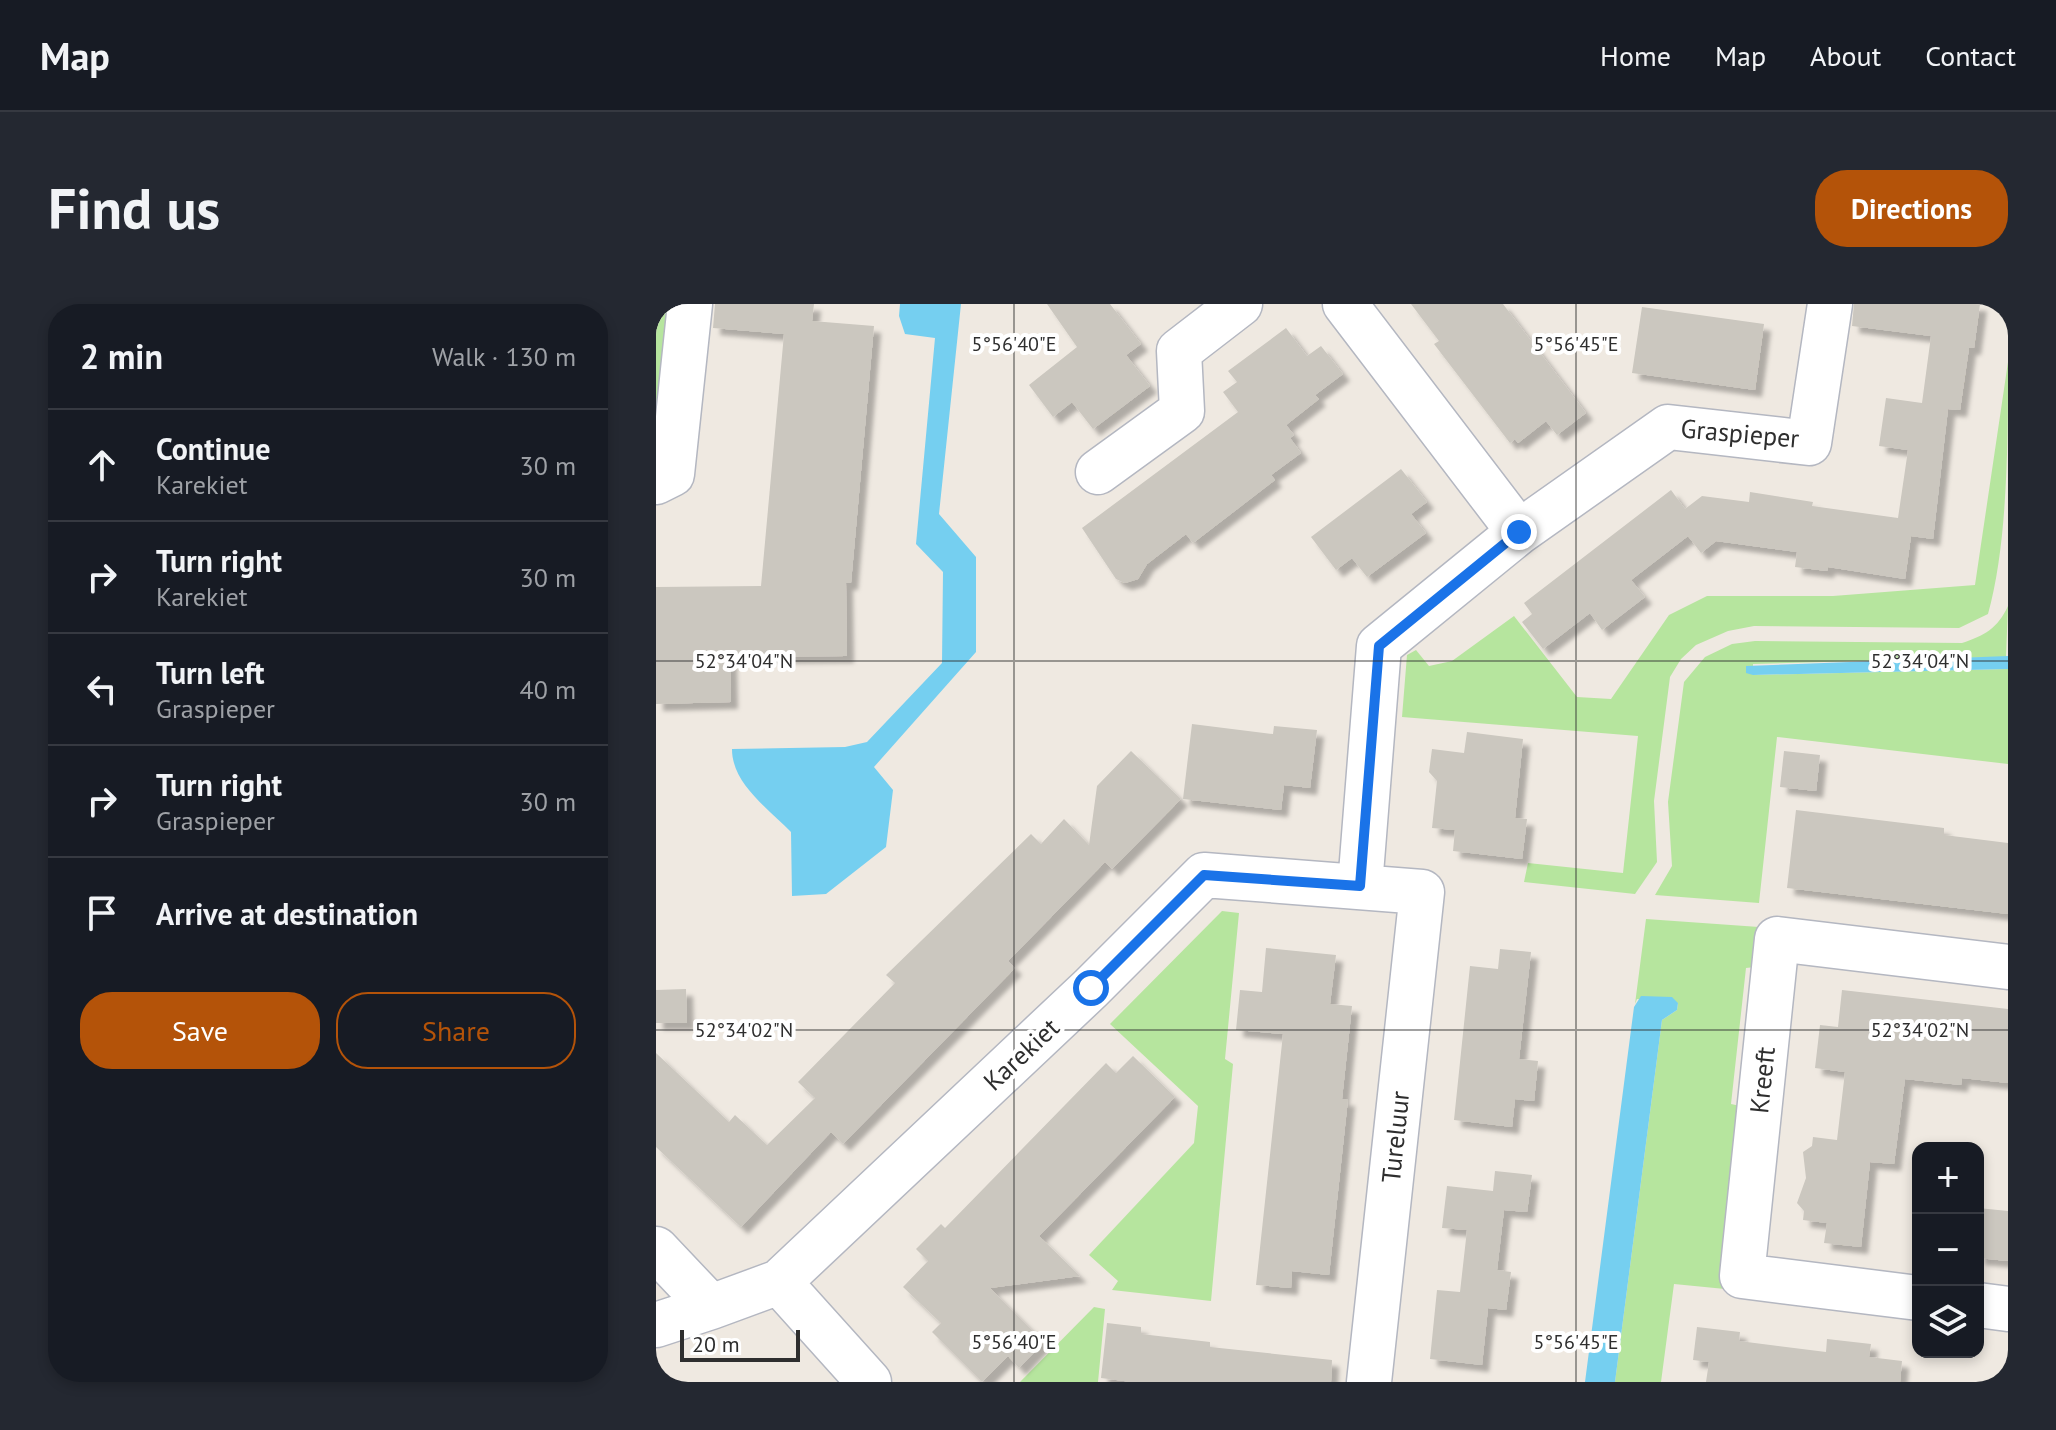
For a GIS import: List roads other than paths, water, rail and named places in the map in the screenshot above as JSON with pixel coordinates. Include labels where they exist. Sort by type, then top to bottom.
[{"type":"street","points":[[656,482],[672,474],[690,304]]},
{"type":"street","points":[[1098,472],[1182,411],[1179,351],[1240,304]]},
{"type":"street","points":[[1345,304],[1519,532]]},
{"type":"street","name":"Graspieper","points":[[1360,886],[1379,646],[1519,532],[1668,427],[1809,443],[1830,304]]},
{"type":"street","name":"Karekiet","points":[[779,1282],[1080,999],[1204,875],[1422,892]]},
{"type":"street","name":"Tureluur","points":[[1369,1382],[1422,892]]},
{"type":"street","name":"Kreeft","points":[[1912,1297],[1742,1276],[1777,939],[2008,967]]},
{"type":"street","points":[[656,1249],[711,1307]]},
{"type":"street","points":[[656,1325],[779,1282],[869,1382]]},
{"type":"street","points":[[1984,1306],[2008,1309]]},
{"type":"water","points":[[900,304],[961,304],[939,514],[976,557],[976,652],[874,767],[893,790],[886,847],[826,894],[792,896],[791,832],[745,784],[738,773],[732,749],[845,747],[867,742],[942,663],[943,572],[916,544],[935,338],[905,334],[899,316]]},
{"type":"water","points":[[2008,656],[2008,669],[1746,673],[1746,666]]},
{"type":"water","points":[[1641,996],[1672,997],[1678,1003],[1677,1010],[1662,1020],[1615,1382],[1585,1382],[1634,1007]]}]
